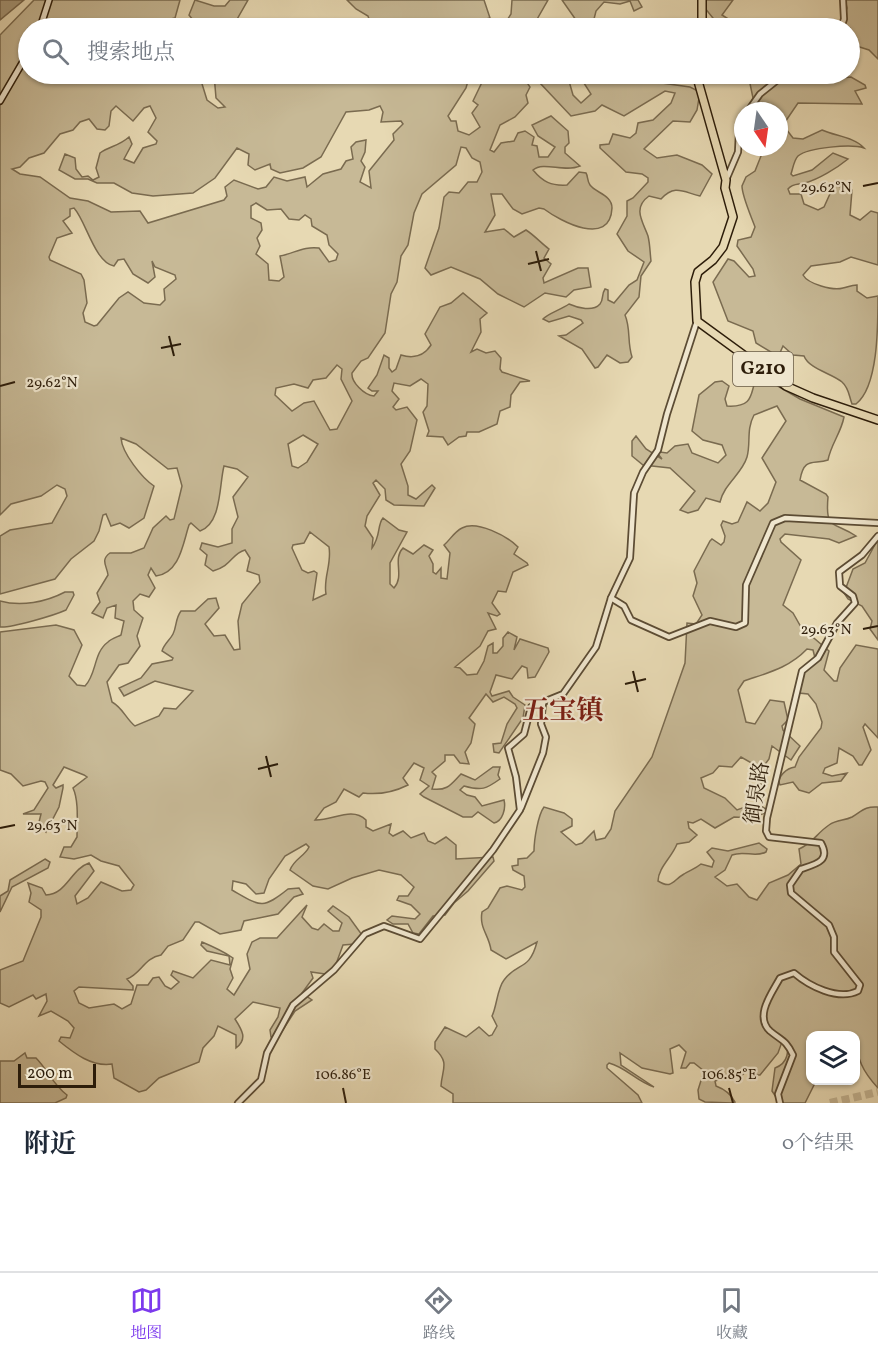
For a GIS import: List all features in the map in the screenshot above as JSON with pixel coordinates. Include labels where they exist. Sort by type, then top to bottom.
[{"type":"highway","points":[[702,0],[702,18]]},
{"type":"highway","points":[[697,321],[695,282],[698,272],[713,260],[723,247],[733,217],[725,188],[726,180],[699,84]]},
{"type":"highway","points":[[722,165],[732,168]]},
{"type":"highway","name":"G210","points":[[697,321],[786,386],[878,420]]},
{"type":"main road","points":[[44,18],[50,0]]},
{"type":"main road","points":[[0,101],[18,70]]},
{"type":"street","points":[[843,0],[844,18]]},
{"type":"street","points":[[754,102],[772,84]]},
{"type":"street","points":[[726,180],[736,156]]},
{"type":"street","points":[[520,810],[516,777],[508,748],[524,734],[531,707],[563,694],[591,657],[611,598],[630,558],[633,493],[642,472],[658,450],[667,414],[697,321]]},
{"type":"street","points":[[611,598],[624,606],[631,620],[669,637],[710,621],[736,627],[745,623],[746,585],[773,523],[785,518],[878,523]]},
{"type":"street","name":"御泉路","points":[[780,1103],[778,1095],[793,1055],[787,1042],[768,1030],[764,1018],[764,1008],[780,978],[794,973],[811,987],[852,994],[858,991],[860,985],[834,952],[834,937],[828,925],[791,893],[790,885],[793,878],[801,868],[819,863],[824,859],[825,850],[821,843],[769,837],[766,831],[767,818],[802,671],[818,658],[837,623],[855,603],[853,596],[840,586],[839,572],[862,555],[878,536]]},
{"type":"street","points":[[238,1103],[261,1080],[267,1053],[293,1005],[334,970],[365,934],[384,926],[420,939],[494,849],[520,810],[543,753],[546,737],[542,724],[543,703]]},
{"type":"shaded area","points":[[0,0],[24,0],[0,20]]},
{"type":"shaded area","points":[[34,0],[180,0],[175,18],[18,18],[18,84],[202,84],[207,100],[218,108],[225,107],[216,98],[215,84],[467,84],[448,116],[451,121],[456,121],[458,131],[469,135],[480,127],[472,113],[478,105],[473,101],[481,84],[528,84],[530,87],[526,95],[528,103],[515,117],[500,125],[490,150],[494,152],[501,143],[514,141],[518,133],[525,131],[534,137],[532,145],[537,146],[539,157],[548,157],[555,147],[538,136],[532,125],[551,116],[568,131],[569,143],[565,147],[565,153],[580,166],[574,168],[543,167],[533,170],[540,178],[552,184],[561,185],[567,185],[579,172],[586,173],[590,185],[609,200],[612,208],[609,220],[603,227],[594,229],[572,225],[544,209],[539,208],[522,214],[513,209],[502,194],[491,194],[495,215],[485,232],[504,229],[514,237],[526,230],[549,249],[544,258],[551,264],[543,278],[544,283],[578,268],[588,268],[591,287],[574,290],[566,297],[545,293],[524,307],[498,294],[480,279],[451,267],[431,275],[425,268],[439,228],[444,197],[449,192],[459,193],[468,182],[477,182],[482,172],[480,162],[472,158],[466,148],[461,147],[456,165],[422,194],[414,213],[408,245],[401,256],[397,282],[391,294],[385,333],[368,358],[361,361],[352,373],[359,388],[374,396],[378,391],[368,388],[377,375],[384,355],[389,358],[389,368],[392,372],[396,369],[401,355],[410,357],[425,352],[431,345],[425,334],[440,307],[451,303],[463,293],[487,313],[480,319],[481,332],[471,352],[477,349],[486,353],[495,351],[501,358],[502,372],[530,381],[520,382],[511,395],[510,407],[500,411],[497,424],[479,432],[467,432],[466,436],[459,437],[448,445],[443,437],[427,436],[429,431],[423,412],[427,406],[428,384],[421,379],[410,386],[394,383],[392,391],[399,399],[393,407],[396,410],[407,407],[417,420],[410,451],[401,464],[408,486],[408,495],[416,499],[432,485],[435,488],[424,506],[394,505],[386,500],[385,489],[376,480],[373,483],[380,495],[367,516],[365,526],[373,538],[372,548],[383,518],[399,530],[407,532],[390,563],[390,584],[394,588],[398,578],[398,557],[403,548],[413,554],[424,545],[433,550],[429,556],[433,564],[433,572],[436,574],[441,568],[441,578],[447,579],[450,553],[444,545],[459,530],[468,526],[492,530],[507,538],[518,547],[514,554],[528,565],[513,572],[506,592],[498,591],[492,603],[500,614],[497,616],[488,613],[496,629],[488,631],[480,646],[455,667],[460,668],[467,675],[477,674],[488,646],[493,643],[493,653],[497,653],[503,646],[503,638],[508,632],[517,637],[514,650],[520,639],[548,648],[549,652],[535,677],[528,678],[527,668],[522,666],[512,679],[496,675],[490,692],[492,696],[509,691],[513,697],[525,705],[523,718],[499,753],[494,752],[493,744],[501,743],[507,724],[517,708],[504,697],[493,702],[486,694],[469,718],[475,724],[471,743],[465,752],[469,764],[460,763],[454,755],[445,755],[445,761],[432,772],[436,776],[432,789],[442,789],[449,786],[461,774],[475,780],[493,767],[500,767],[498,775],[500,779],[491,785],[480,789],[464,786],[460,790],[475,797],[482,806],[504,800],[505,807],[502,817],[494,823],[478,812],[472,817],[463,817],[424,797],[420,794],[429,786],[420,780],[424,768],[414,763],[403,778],[408,785],[375,794],[363,793],[359,797],[344,789],[336,802],[324,808],[315,820],[355,814],[366,820],[366,827],[373,831],[391,824],[389,833],[393,836],[403,831],[411,838],[424,833],[428,841],[435,844],[446,837],[456,845],[456,859],[493,857],[494,861],[445,915],[433,916],[419,934],[413,933],[408,924],[393,924],[387,920],[392,916],[415,919],[420,914],[411,905],[397,900],[399,896],[408,896],[414,887],[401,875],[379,870],[352,878],[328,889],[313,886],[290,870],[309,847],[306,844],[285,856],[269,879],[264,893],[256,894],[246,884],[233,881],[232,890],[255,902],[266,903],[288,889],[299,888],[303,894],[294,897],[278,914],[244,921],[241,930],[220,934],[195,922],[183,940],[168,946],[161,955],[150,959],[136,974],[127,979],[133,986],[133,990],[79,987],[74,991],[79,1003],[89,1008],[114,1004],[122,1009],[131,1004],[137,985],[148,985],[153,978],[159,977],[165,986],[171,989],[179,982],[171,975],[173,971],[193,978],[211,960],[230,965],[229,956],[207,951],[201,945],[202,942],[233,958],[230,969],[233,978],[227,989],[234,995],[250,969],[247,954],[252,942],[260,938],[277,938],[307,905],[302,917],[312,928],[318,930],[324,924],[333,931],[339,931],[342,923],[328,911],[333,906],[349,917],[362,935],[355,944],[343,945],[332,975],[311,972],[313,978],[302,993],[312,1000],[295,1011],[279,1036],[271,1037],[270,1030],[278,1017],[280,1008],[253,1002],[235,1019],[242,1031],[243,1038],[240,1045],[236,1048],[236,1035],[218,1026],[214,1036],[203,1048],[199,1062],[159,1078],[146,1090],[139,1092],[114,1078],[112,1064],[98,1064],[91,1061],[78,1055],[59,1041],[61,1037],[70,1038],[74,1028],[68,1021],[51,1011],[39,1016],[47,1001],[46,994],[36,999],[33,995],[9,1007],[0,1003],[0,970],[23,961],[41,917],[41,910],[29,902],[31,893],[28,883],[42,888],[46,895],[53,894],[64,886],[78,870],[89,863],[94,871],[75,896],[77,904],[88,898],[101,882],[122,891],[131,890],[134,885],[119,866],[101,861],[91,855],[74,859],[60,857],[64,847],[71,847],[77,837],[77,805],[73,788],[87,777],[84,775],[64,767],[53,785],[56,788],[63,785],[59,807],[46,832],[39,822],[41,814],[23,814],[34,810],[48,788],[45,782],[41,781],[23,786],[11,774],[0,770],[0,632],[56,625],[74,630],[82,645],[69,676],[77,685],[85,686],[92,676],[103,647],[121,635],[124,621],[115,618],[116,605],[107,608],[103,618],[92,613],[100,602],[97,593],[108,575],[105,558],[110,553],[131,553],[144,548],[153,528],[166,516],[170,520],[174,519],[182,486],[177,468],[168,469],[136,444],[121,438],[133,465],[154,486],[144,518],[129,528],[120,523],[111,526],[106,514],[103,515],[94,541],[71,559],[55,579],[0,594],[0,536],[10,530],[52,523],[67,496],[65,489],[57,485],[41,496],[11,504],[0,515],[0,35]],"holes":[[[116,106],[133,121],[144,108],[150,106],[156,118],[148,132],[157,141],[156,144],[143,148],[134,163],[124,159],[132,144],[129,137],[100,153],[96,168],[99,177],[93,180],[88,176],[82,177],[76,169],[75,158],[65,154],[59,170],[75,179],[114,183],[132,193],[153,196],[193,193],[215,178],[237,148],[249,154],[248,165],[255,170],[270,164],[271,169],[280,173],[303,168],[321,157],[346,112],[369,110],[380,106],[383,112],[381,122],[401,121],[403,124],[393,134],[394,140],[369,171],[371,188],[360,182],[365,167],[361,161],[365,152],[366,140],[356,142],[351,147],[353,159],[346,161],[341,169],[323,174],[307,187],[305,177],[287,181],[274,177],[266,187],[258,189],[234,180],[225,187],[227,196],[224,200],[148,223],[140,211],[111,212],[88,201],[70,198],[40,177],[20,174],[12,169],[20,167],[29,158],[44,153],[60,134],[73,130],[80,122],[89,119],[97,129],[105,130],[109,126],[111,111]],[[256,203],[267,210],[281,209],[289,219],[299,220],[305,215],[311,219],[312,226],[327,235],[329,245],[338,254],[336,260],[329,262],[319,248],[300,250],[280,256],[284,277],[279,281],[269,280],[268,264],[256,254],[260,246],[257,238],[262,230],[261,223],[251,218],[251,206]],[[74,208],[96,250],[107,263],[114,266],[118,260],[124,259],[133,274],[148,283],[155,277],[152,261],[155,267],[175,275],[176,279],[164,289],[165,300],[160,305],[144,303],[128,292],[119,298],[97,325],[85,322],[83,313],[87,303],[81,274],[50,260],[49,257],[57,238],[72,233],[63,221],[70,216],[70,209]],[[337,365],[342,369],[341,379],[352,401],[337,429],[330,430],[314,401],[304,403],[292,411],[275,395],[276,388],[294,384],[308,388],[313,380],[326,378]],[[303,435],[318,444],[307,462],[298,468],[292,466],[288,444]],[[224,466],[237,469],[248,477],[233,497],[238,517],[232,529],[232,543],[218,547],[202,543],[200,549],[207,555],[205,565],[213,571],[224,566],[245,550],[250,558],[247,571],[259,575],[260,582],[242,604],[238,621],[240,649],[234,650],[225,635],[214,636],[205,624],[219,608],[216,598],[208,599],[195,611],[181,611],[173,634],[162,651],[173,658],[172,660],[152,664],[141,678],[119,688],[124,696],[155,681],[193,691],[176,709],[164,708],[159,716],[135,726],[112,702],[107,682],[119,665],[128,663],[140,646],[137,636],[143,618],[134,610],[133,601],[140,594],[149,597],[155,588],[148,575],[151,568],[156,576],[164,574],[175,563],[189,525],[191,523],[200,531],[212,520],[216,512]],[[310,532],[329,547],[326,594],[313,600],[317,573],[302,570],[292,548],[293,545],[304,543]]]},
{"type":"shaded area","points":[[195,0],[214,6],[225,6],[230,0],[248,0],[238,18],[191,18],[189,15]]},
{"type":"shaded area","points":[[347,0],[484,0],[490,18],[369,18]]},
{"type":"shaded area","points":[[512,0],[548,0],[538,18],[508,18]]},
{"type":"shaded area","points":[[562,0],[638,0],[642,7],[634,11],[630,1],[620,4],[604,2],[596,11],[594,18],[575,18]]},
{"type":"shaded area","points":[[702,0],[733,0],[722,15],[727,18],[713,18],[700,2]]},
{"type":"shaded area","points":[[845,0],[878,0],[878,59],[869,50],[860,47],[860,18],[844,18],[847,8]]},
{"type":"shaded area","points":[[860,82],[866,88],[855,91],[862,104],[798,103],[788,118],[788,102],[751,102],[753,98],[750,84],[860,84]]},
{"type":"shaded area","points":[[541,84],[570,84],[573,95],[581,103],[591,94],[585,84],[669,84],[690,87],[700,92],[697,110],[690,122],[673,121],[644,149],[657,158],[677,155],[702,165],[712,174],[700,196],[675,190],[661,199],[649,196],[641,205],[640,215],[648,236],[651,261],[641,276],[639,297],[625,315],[632,357],[628,362],[620,363],[607,355],[595,368],[582,349],[559,336],[566,335],[583,323],[581,320],[569,316],[549,322],[543,319],[569,304],[593,308],[601,302],[605,289],[608,290],[608,300],[614,303],[629,285],[637,280],[644,262],[628,251],[617,234],[627,216],[627,201],[633,198],[648,182],[648,178],[642,174],[626,172],[600,148],[600,145],[609,144],[613,134],[630,138],[636,133],[638,123],[653,120],[671,103],[675,93],[665,91],[624,116],[602,105],[595,111],[571,116]]},
{"type":"shaded area","points":[[822,130],[850,139],[864,148],[831,147],[811,150],[798,156],[791,174],[793,176],[812,170],[833,153],[848,159],[822,176],[788,189],[790,194],[801,194],[804,204],[818,210],[824,207],[834,185],[852,190],[850,215],[860,220],[871,211],[878,213],[878,265],[851,257],[840,262],[811,266],[803,275],[821,286],[839,289],[857,285],[857,291],[867,298],[878,296],[877,340],[873,371],[863,396],[856,404],[852,404],[842,382],[815,368],[804,356],[793,355],[783,346],[779,355],[772,355],[756,343],[753,331],[728,321],[713,282],[728,259],[734,261],[749,277],[755,276],[753,269],[737,246],[738,240],[751,237],[755,227],[742,186],[746,177],[755,171],[761,156],[788,156],[788,132],[793,138],[803,139]]},
{"type":"shaded area","points":[[759,375],[800,399],[844,417],[828,460],[807,464],[800,480],[826,494],[830,520],[833,524],[856,536],[839,543],[829,539],[785,534],[780,539],[781,542],[801,560],[783,605],[793,613],[801,627],[829,651],[824,670],[834,681],[837,681],[840,668],[856,645],[878,649],[878,738],[865,724],[863,727],[871,750],[862,765],[859,765],[853,756],[839,748],[837,763],[825,768],[823,773],[832,776],[847,773],[841,781],[822,783],[809,793],[799,790],[793,782],[780,785],[781,776],[795,767],[799,757],[821,728],[822,722],[816,704],[808,694],[799,693],[803,671],[815,658],[813,650],[807,649],[793,661],[744,681],[738,690],[746,722],[755,724],[770,700],[784,702],[788,720],[782,726],[783,730],[800,746],[791,760],[772,746],[769,759],[763,767],[767,781],[763,786],[759,782],[755,765],[741,757],[732,767],[719,766],[713,773],[701,778],[704,788],[725,798],[737,810],[756,803],[769,811],[753,818],[734,817],[715,828],[701,819],[693,823],[688,822],[689,828],[697,835],[689,842],[677,844],[660,872],[658,881],[666,885],[701,864],[712,867],[714,861],[707,852],[712,848],[728,851],[759,843],[767,849],[766,852],[732,855],[725,870],[715,877],[727,886],[737,884],[749,897],[757,900],[769,883],[788,875],[801,864],[799,849],[825,828],[867,808],[878,807],[878,1088],[861,1064],[860,1031],[806,1031],[806,1085],[814,1085],[805,1103],[780,1103],[772,1091],[775,1068],[783,1063],[787,1056],[787,1047],[783,1039],[778,1053],[760,1075],[754,1075],[750,1068],[740,1077],[731,1076],[715,1081],[716,1086],[724,1090],[735,1102],[732,1103],[705,1102],[699,1099],[698,1090],[704,1071],[694,1063],[681,1068],[686,1052],[679,1045],[670,1049],[673,1073],[670,1074],[642,1068],[620,1053],[621,1065],[654,1087],[615,1065],[609,1063],[607,1065],[607,1068],[638,1095],[642,1103],[453,1103],[453,1094],[441,1086],[444,1062],[435,1049],[435,1042],[445,1027],[466,1037],[479,1027],[489,1036],[492,1035],[497,1026],[492,1016],[502,984],[509,974],[527,962],[537,942],[506,959],[491,950],[482,923],[482,912],[488,908],[500,888],[507,886],[522,890],[525,887],[524,876],[513,870],[512,866],[518,865],[518,859],[527,858],[534,851],[537,828],[544,807],[564,813],[572,819],[572,826],[561,832],[576,845],[582,843],[594,831],[596,840],[605,838],[611,829],[615,811],[652,757],[685,663],[687,623],[696,624],[702,615],[693,596],[697,583],[694,571],[712,539],[721,545],[724,542],[725,536],[721,525],[723,521],[732,524],[738,522],[747,502],[760,511],[768,503],[776,482],[762,458],[786,421],[777,406],[754,415],[750,426],[749,447],[745,463],[725,490],[720,502],[706,498],[698,510],[688,513],[680,510],[695,491],[670,468],[643,465],[632,456],[632,441],[636,436],[646,449],[662,459],[658,454],[660,452],[667,453],[675,446],[688,444],[692,453],[718,463],[726,455],[722,445],[703,440],[692,431],[699,395],[715,382],[722,381],[729,386],[725,399],[727,406],[737,406],[744,404],[751,396]]},
{"type":"shaded area","points":[[878,539],[878,640],[870,629],[872,621],[862,606],[848,599],[844,593],[853,569],[865,563]]},
{"type":"shaded area","points":[[65,592],[73,592],[74,595],[66,610],[43,618],[0,627],[0,601],[16,604],[33,602]]},
{"type":"shaded area","points":[[45,859],[50,862],[48,868],[12,887],[0,912],[0,896],[8,891],[10,880]]},
{"type":"shaded area","points":[[25,1053],[27,1058],[36,1058],[67,1095],[66,1098],[55,1103],[0,1103],[0,1061],[14,1061]]},
{"type":"tunnel","points":[[830,1103],[878,1092]]},
{"type":"district","name":"五宝镇","points":[[563,712]]}]
